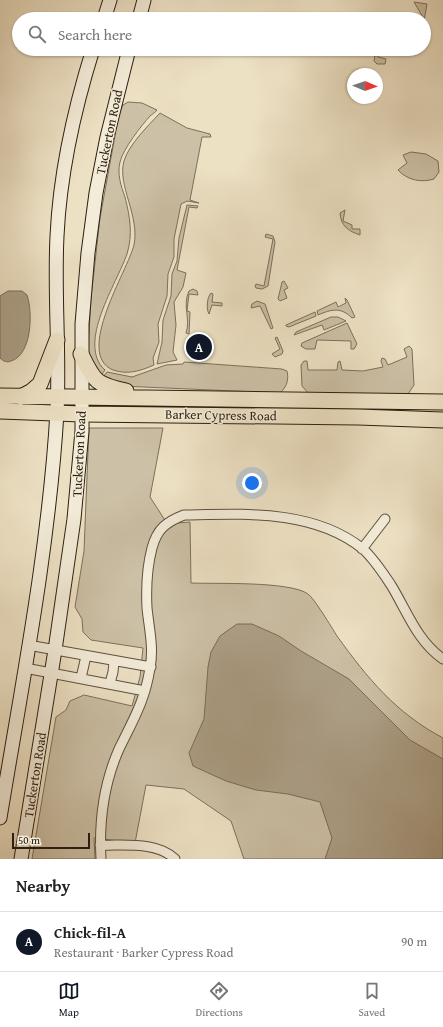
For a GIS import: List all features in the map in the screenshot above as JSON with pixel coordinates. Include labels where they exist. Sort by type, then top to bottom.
[{"type":"main road","points":[[106,12],[110,0]]},
{"type":"main road","points":[[140,12],[144,0]]},
{"type":"main road","name":"Tuckerton Road","points":[[0,818],[25,668],[47,517],[57,413],[56,238],[60,192],[68,140],[82,83],[91,56]]},
{"type":"main road","name":"Tuckerton Road","points":[[21,859],[52,672],[74,520],[82,414],[81,354],[88,253],[96,192],[118,90],[127,56]]},
{"type":"main road","points":[[21,397],[32,391],[40,384],[57,340]]},
{"type":"main road","points":[[81,354],[89,371],[104,386],[156,398]]},
{"type":"main road","name":"Barker Cypress Road","points":[[0,396],[443,402]]},
{"type":"main road","points":[[329,416],[366,410],[416,410],[419,402]]},
{"type":"main road","name":"Barker Cypress Road","points":[[0,411],[82,414],[329,416],[443,420]]},
{"type":"street","points":[[101,859],[100,845],[102,820],[110,773],[119,750],[138,714],[151,667],[152,649],[146,580],[152,548],[159,532],[169,521],[184,515],[283,516],[311,522],[334,532],[362,549],[374,561],[390,584],[418,634],[431,650],[443,659]]},
{"type":"street","points":[[362,549],[386,519]]},
{"type":"street","points":[[28,645],[151,667]]},
{"type":"street","points":[[81,678],[86,656]]},
{"type":"street","points":[[110,684],[114,661]]},
{"type":"street","points":[[25,668],[145,691]]},
{"type":"street","points":[[100,845],[150,847],[167,853],[175,859]]},
{"type":"shaded area","points":[[414,2],[427,4],[426,12],[420,12]]},
{"type":"shaded area","points":[[375,56],[386,59],[385,64],[377,64],[374,61]]},
{"type":"shaded area","points":[[128,102],[142,103],[157,110],[150,116],[133,138],[122,157],[119,166],[119,175],[128,212],[130,239],[127,254],[101,313],[97,330],[95,345],[97,359],[105,370],[99,378],[88,352],[91,298],[100,218],[119,114],[123,105]]},
{"type":"shaded area","points":[[160,113],[187,128],[210,134],[211,137],[202,137],[190,200],[199,203],[187,201],[181,204],[174,239],[174,257],[168,274],[167,296],[158,324],[159,342],[153,358],[154,365],[134,372],[124,372],[113,370],[102,361],[99,347],[101,330],[107,311],[134,245],[134,223],[123,180],[124,161],[130,148]]},
{"type":"shaded area","points":[[411,152],[426,154],[438,161],[439,172],[434,179],[424,181],[414,180],[398,170],[407,163],[403,155]]},
{"type":"shaded area","points":[[187,205],[198,206],[197,208],[189,207],[177,270],[186,273],[183,287],[174,302],[176,325],[173,352],[177,360],[157,364],[162,342],[163,320],[171,296],[172,274],[177,261],[179,238]]},
{"type":"shaded area","points":[[345,210],[343,221],[352,225],[352,229],[360,229],[360,235],[352,232],[344,225],[340,213]]},
{"type":"shaded area","points":[[266,234],[273,236],[275,242],[268,286],[262,289],[256,288],[255,286],[256,284],[264,286],[273,239],[265,237]]},
{"type":"shaded area","points":[[284,281],[288,288],[284,290],[287,298],[280,301],[278,299],[282,282]]},
{"type":"shaded area","points":[[193,289],[197,291],[198,295],[189,294],[187,311],[190,312],[189,334],[186,333],[188,323],[186,302],[189,291]]},
{"type":"shaded area","points":[[8,291],[22,291],[27,295],[29,302],[30,322],[27,342],[23,351],[18,357],[8,362],[0,358],[0,296]]},
{"type":"shaded area","points":[[211,293],[213,294],[212,302],[222,303],[222,306],[212,305],[209,314],[207,303]]},
{"type":"shaded area","points":[[345,298],[355,317],[352,318],[344,312],[336,310],[318,315],[317,311],[336,302],[338,307],[346,303]]},
{"type":"shaded area","points":[[257,301],[265,304],[273,328],[271,329],[260,306],[251,308],[252,304]]},
{"type":"shaded area","points":[[315,312],[316,316],[289,327],[286,326],[286,325]]},
{"type":"shaded area","points":[[331,317],[338,317],[346,321],[324,330],[322,325],[294,335],[296,332]]},
{"type":"shaded area","points":[[347,323],[357,344],[354,349],[351,349],[351,341],[317,340],[315,349],[306,349],[301,346],[302,343]]},
{"type":"shaded area","points":[[277,337],[283,351],[282,354],[275,357],[272,354],[280,349],[275,338]]},
{"type":"shaded area","points":[[409,346],[412,349],[414,385],[408,394],[309,394],[302,386],[301,365],[304,361],[307,361],[308,370],[337,370],[338,362],[340,361],[342,370],[363,371],[383,367],[381,361],[382,358],[385,359],[388,365],[407,357],[404,349]]},
{"type":"shaded area","points":[[184,362],[282,369],[287,371],[288,380],[286,386],[280,393],[120,386],[101,379],[107,372],[132,377],[166,365],[183,364]]},
{"type":"shaded area","points":[[89,428],[163,428],[150,497],[170,528],[177,523],[190,522],[191,583],[269,585],[299,590],[308,594],[360,667],[384,694],[411,718],[443,738],[443,859],[244,859],[231,821],[184,789],[146,785],[135,843],[94,838],[95,859],[32,859],[56,717],[66,710],[70,701],[84,695],[132,706],[140,677],[143,648],[91,640],[83,632],[82,619],[75,607],[84,551]]},
{"type":"shaded area","points":[[237,624],[252,624],[279,636],[301,651],[349,679],[410,740],[443,759],[443,859],[325,859],[332,838],[320,802],[288,794],[256,790],[226,781],[193,766],[189,753],[204,719],[208,667],[211,652],[220,636]]},
{"type":"place","name":"Chick-fil-A","points":[[199,347]]}]
